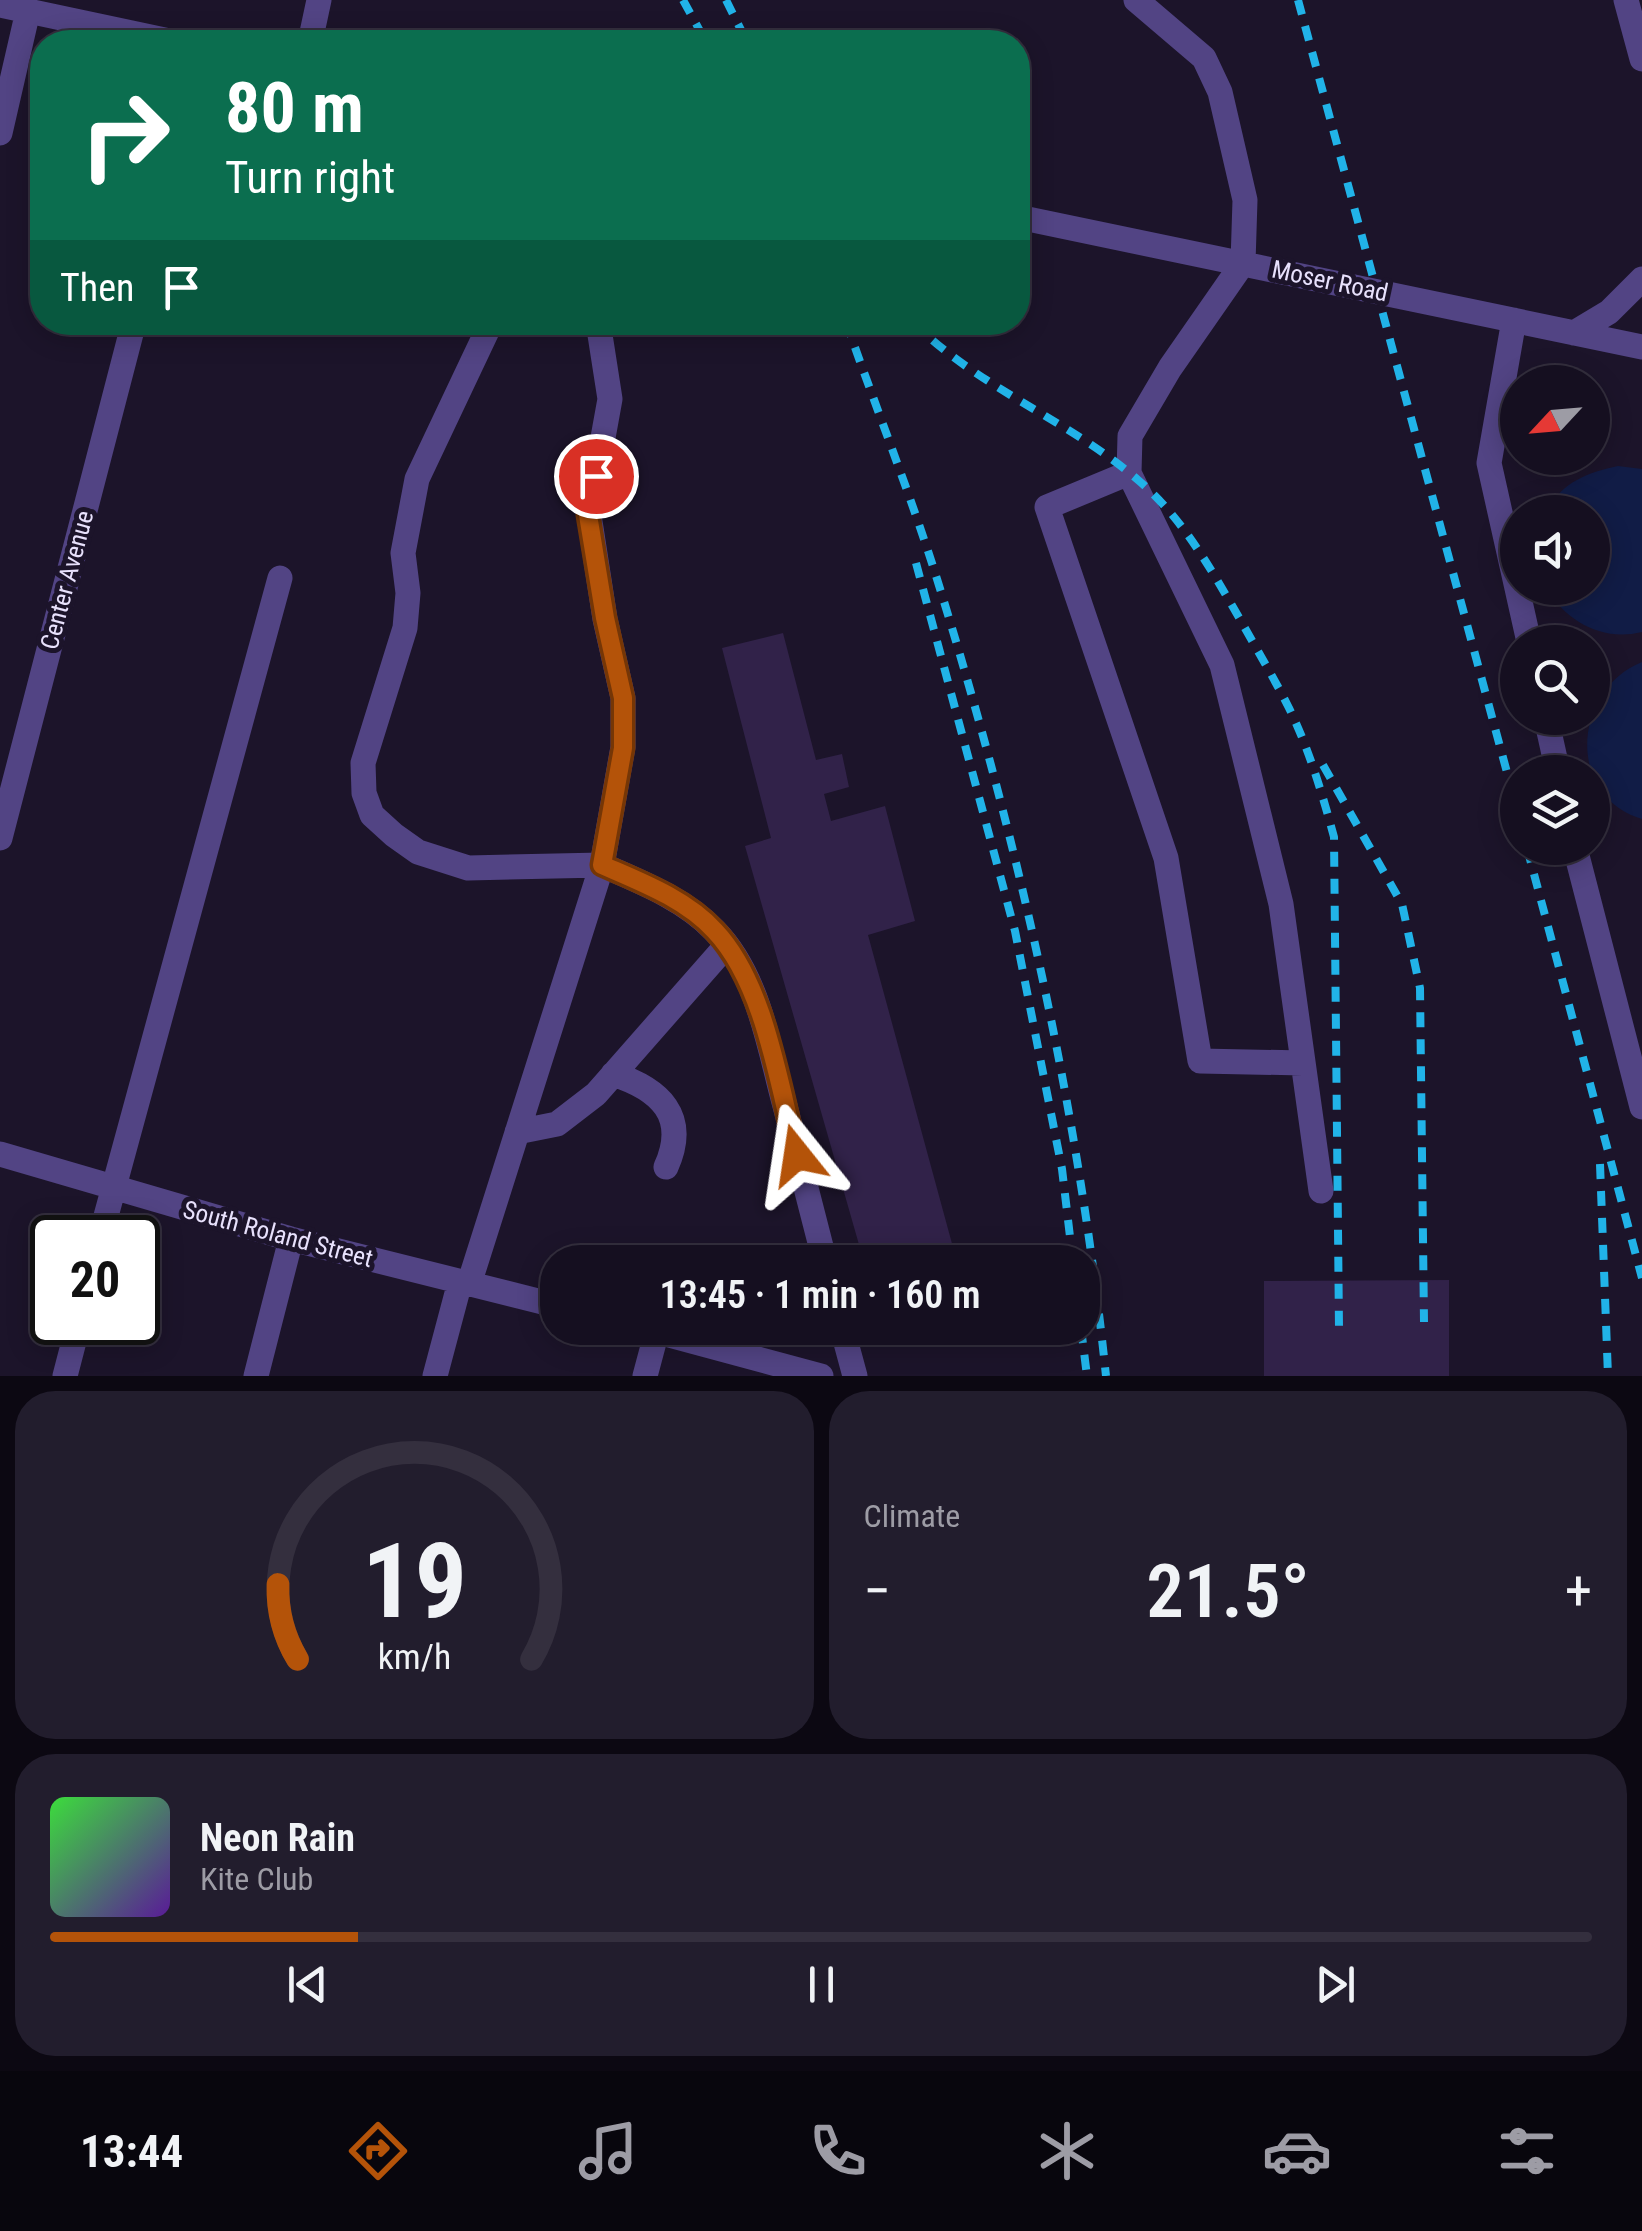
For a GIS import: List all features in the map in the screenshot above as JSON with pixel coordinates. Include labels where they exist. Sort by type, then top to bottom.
[{"type":"street","points":[[313,30],[319,0]]},
{"type":"street","points":[[1136,0],[1204,58],[1220,92],[1246,200],[1244,263],[1170,368],[1130,436],[1129,473],[1222,665],[1281,904],[1321,1191]]},
{"type":"street","points":[[1626,0],[1642,59]]},
{"type":"street","points":[[0,4],[117,30]]},
{"type":"street","points":[[0,133],[28,11]]},
{"type":"street","name":"Moser Road","points":[[1030,220],[1642,347]]},
{"type":"street","points":[[1574,333],[1609,312],[1642,279]]},
{"type":"street","points":[[1514,320],[1489,463],[1525,625]]},
{"type":"street","name":"Center Avenue","points":[[0,838],[131,335]]},
{"type":"street","points":[[485,335],[417,479],[402,553],[408,593],[405,628],[363,764],[364,793],[372,815],[418,852],[468,868],[602,865],[690,908],[716,931],[737,960],[760,1012],[821,1245]]},
{"type":"street","points":[[435,1376],[602,865],[623,748],[623,698],[588,515],[610,399],[600,335]]},
{"type":"street","points":[[1129,473],[1047,507],[1166,858],[1200,1061],[1304,1063]]},
{"type":"street","points":[[105,1215],[280,578]]},
{"type":"street","points":[[1579,865],[1642,1108]]},
{"type":"street","points":[[517,1132],[557,1124],[596,1094],[726,946]]},
{"type":"street","points":[[614,1074],[655,1091],[666,1106],[675,1139],[666,1167]]},
{"type":"street","name":"South Roland Street","points":[[0,1154],[291,1240],[540,1302]]},
{"type":"street","points":[[256,1376],[291,1240]]},
{"type":"street","points":[[65,1376],[73,1345]]},
{"type":"street","points":[[646,1376],[649,1345]]},
{"type":"street","points":[[708,1345],[820,1376]]},
{"type":"street","points":[[847,1345],[855,1376]]},
{"type":"water","points":[[1610,468],[1642,469],[1642,632],[1610,633],[1610,625],[1584,625],[1559,605],[1610,605],[1610,495],[1558,495],[1588,475],[1610,475]]},
{"type":"water","points":[[1642,662],[1642,819],[1610,800],[1610,755],[1589,755],[1588,735],[1610,735],[1610,686]]},
{"type":"building","points":[[783,633],[816,760],[842,754],[849,787],[824,794],[831,821],[885,806],[915,921],[868,935],[952,1245],[859,1245],[745,846],[771,838],[722,648]]},
{"type":"building","points":[[1449,1280],[1449,1376],[1264,1376],[1264,1281]]},
{"type":"railway","points":[[683,0],[699,30]]},
{"type":"railway","points":[[726,0],[741,30]]},
{"type":"railway","points":[[1298,0],[1502,755]]},
{"type":"railway","points":[[851,335],[937,579],[1019,874],[1062,1073],[1106,1376]]},
{"type":"railway","points":[[928,335],[966,366],[1083,439],[1154,495],[1208,564],[1296,724],[1315,771],[1334,837],[1339,1328]]},
{"type":"railway","points":[[916,563],[1015,931],[1062,1169],[1071,1245]]},
{"type":"railway","points":[[1323,765],[1402,904],[1420,988],[1424,1322]]},
{"type":"railway","points":[[1532,865],[1642,1278]]},
{"type":"railway","points":[[1600,1164],[1608,1376]]},
{"type":"railway","points":[[1083,1345],[1087,1376]]},
{"type":"route","points":[[596,476],[588,515],[623,698],[623,748],[602,865],[690,908],[716,931],[737,960],[760,1012],[797,1155]]}]
